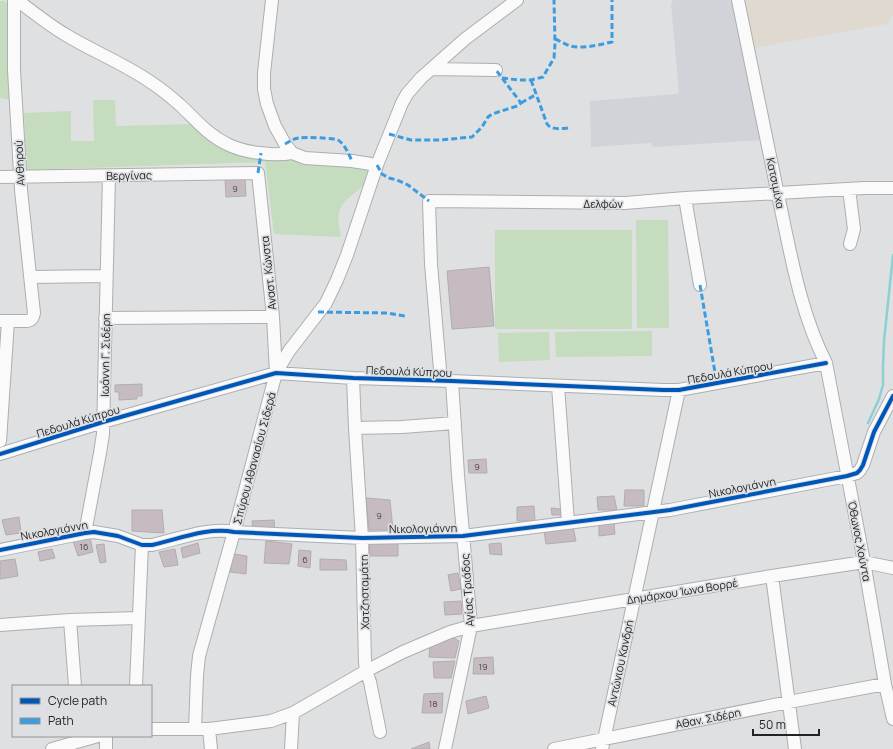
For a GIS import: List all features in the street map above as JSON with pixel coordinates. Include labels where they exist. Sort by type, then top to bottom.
[{"type":"street","points":[[15,0],[65,34],[152,83],[180,105],[214,138],[221,142],[244,150],[261,153],[282,155],[292,153]]},
{"type":"street","name":"Ανθηρού","points":[[4,321],[27,321],[33,317],[34,313],[20,190],[14,70],[15,0]]},
{"type":"street","points":[[272,0],[264,73],[264,90],[267,104],[275,126],[285,144],[292,153],[305,158],[352,161],[377,165]]},
{"type":"street","points":[[276,373],[289,351],[326,303],[337,280],[347,255],[377,165],[407,94],[421,78],[464,39],[517,0]]},
{"type":"street","name":"Κατσιμίχα","points":[[738,0],[801,299],[810,327],[826,363]]},
{"type":"street","points":[[431,69],[496,70]]},
{"type":"street","name":"Βεργίνας","points":[[0,177],[258,173]]},
{"type":"street","name":"Αναστ. Κώνστα","points":[[258,173],[273,317],[276,373]]},
{"type":"street","name":"Ιωάννη Γ. Σιδέρη","points":[[85,533],[100,453],[103,422],[109,176]]},
{"type":"street","name":"Δελφών","points":[[429,201],[625,203],[685,198],[893,188]]},
{"type":"street","points":[[849,189],[854,229],[850,244]]},
{"type":"street","points":[[685,198],[700,285]]},
{"type":"street","name":"Αγίας Τριάδος","points":[[429,201],[431,264],[446,381],[455,423],[471,626],[445,749]]},
{"type":"street","points":[[30,277],[106,276]]},
{"type":"street","points":[[105,318],[273,317]]},
{"type":"street","points":[[0,441],[4,321]]},
{"type":"street","name":"Πεδουλά Κύπρου","points":[[0,454],[103,422],[276,373],[353,378],[679,390],[826,363]]},
{"type":"street","name":"Όθωνος Χούντα","points":[[826,363],[886,684],[892,707],[893,719]]},
{"type":"street","name":"Σπύρου Αθανασίου Σιδερά","points":[[195,729],[199,656],[234,532],[276,373]]},
{"type":"street","name":"Χατζησταμάτη","points":[[353,378],[354,428],[362,538],[365,662],[380,732]]},
{"type":"street","points":[[558,386],[568,522]]},
{"type":"street","name":"Αντώνιου Κανδρή","points":[[603,744],[679,390]]},
{"type":"street","points":[[847,476],[857,473],[863,465],[874,432],[893,396]]},
{"type":"street","points":[[354,428],[402,427],[455,423]]},
{"type":"street","name":"Νικολογιάννη","points":[[0,550],[85,533],[101,533],[118,536],[142,545],[152,545],[206,532],[223,530],[234,532],[362,538],[463,536],[670,510],[847,476]]},
{"type":"street","points":[[136,685],[142,545]]},
{"type":"street","name":"Δημάρχου Ίωνα Βορρέ","points":[[152,728],[209,729],[271,721],[293,713],[366,671],[403,652],[450,632],[471,626],[864,562],[893,568]]},
{"type":"street","points":[[772,576],[796,749]]},
{"type":"street","points":[[0,625],[70,620],[138,618]]},
{"type":"street","points":[[70,620],[75,685]]},
{"type":"street","name":"Αθαν. Σιδέρη","points":[[554,749],[603,744],[789,702],[886,684]]},
{"type":"street","points":[[291,749],[293,713]]},
{"type":"street","points":[[209,729],[211,749]]},
{"type":"street","points":[[52,749],[94,737]]},
{"type":"street","points":[[106,737],[106,749]]},
{"type":"shaded area","points":[[673,0],[734,0],[762,140],[653,147],[651,143],[591,147],[590,101],[679,93],[671,4]]},
{"type":"shaded area","points":[[743,0],[893,0],[893,15],[887,24],[754,48]]},
{"type":"green space","points":[[0,1],[4,1],[11,6],[8,12],[12,100],[0,98]]},
{"type":"green space","points":[[93,100],[115,100],[116,126],[196,124],[213,139],[366,168],[368,175],[366,181],[346,200],[339,212],[338,218],[341,237],[274,234],[265,162],[26,170],[24,113],[71,111],[71,141],[94,141]]},
{"type":"green space","points":[[636,220],[668,220],[669,328],[637,328]]},
{"type":"green space","points":[[495,230],[632,230],[632,329],[495,329]]},
{"type":"green space","points":[[652,331],[652,356],[556,357],[555,332]]},
{"type":"green space","points":[[549,332],[550,360],[499,362],[498,333]]},
{"type":"building","points":[[245,178],[246,196],[226,197],[225,179]]},
{"type":"building","points":[[489,267],[494,326],[452,329],[447,271]]},
{"type":"building","points":[[142,384],[142,396],[137,396],[137,399],[119,400],[119,392],[115,392],[115,385]]},
{"type":"building","points":[[486,459],[487,473],[469,473],[468,460]]},
{"type":"building","points":[[625,490],[644,490],[644,506],[624,506]]},
{"type":"building","points":[[614,496],[617,510],[598,510],[597,497]]},
{"type":"building","points":[[366,498],[390,500],[393,530],[369,530]]},
{"type":"building","points":[[534,506],[535,521],[517,521],[517,507]]},
{"type":"building","points":[[551,508],[561,509],[562,515],[552,515]]},
{"type":"building","points":[[132,510],[162,510],[164,533],[132,531]]},
{"type":"building","points":[[19,517],[21,533],[6,535],[2,520]]},
{"type":"building","points":[[274,520],[275,532],[253,530],[252,521]]},
{"type":"building","points":[[614,522],[615,534],[599,536],[599,523]]},
{"type":"building","points":[[573,527],[576,541],[546,544],[544,531]]},
{"type":"building","points":[[90,537],[93,552],[78,556],[73,541]]},
{"type":"building","points":[[266,541],[292,544],[289,564],[264,563]]},
{"type":"building","points":[[369,542],[398,542],[398,556],[370,556]]},
{"type":"building","points":[[198,543],[200,553],[183,558],[181,548]]},
{"type":"building","points":[[501,543],[502,555],[490,554],[489,544]]},
{"type":"building","points":[[104,544],[106,562],[100,563],[96,545]]},
{"type":"building","points":[[52,549],[55,558],[40,561],[38,552]]},
{"type":"building","points":[[175,549],[178,565],[164,567],[159,552]]},
{"type":"building","points":[[299,550],[311,551],[310,568],[298,566]]},
{"type":"building","points":[[234,554],[247,556],[246,574],[230,572]]},
{"type":"building","points":[[15,559],[18,576],[0,579],[0,561]]},
{"type":"building","points":[[320,559],[346,560],[347,570],[320,570]]},
{"type":"building","points":[[458,573],[461,589],[451,591],[448,575]]},
{"type":"building","points":[[461,601],[462,614],[445,615],[444,602]]},
{"type":"building","points":[[452,637],[459,641],[455,658],[429,657],[430,646]]},
{"type":"building","points":[[493,657],[494,674],[473,674],[474,658]]},
{"type":"building","points":[[455,661],[451,678],[434,678],[433,662]]},
{"type":"building","points":[[443,693],[442,713],[422,713],[424,694]]},
{"type":"building","points":[[486,696],[489,708],[468,714],[466,701]]},
{"type":"building","points":[[429,742],[430,749],[411,749]]},
{"type":"waterway","points":[[868,423],[879,399],[883,385],[884,341],[893,255]]},
{"type":"marked path","points":[[502,78],[531,80],[543,77],[554,58],[554,0]]},
{"type":"marked path","points":[[555,39],[575,47],[612,42],[612,0]]},
{"type":"marked path","points":[[389,134],[411,140],[440,140],[472,137],[492,114],[517,106],[521,103],[496,70]]},
{"type":"marked path","points":[[531,80],[547,124],[552,128],[571,128]]},
{"type":"marked path","points":[[521,103],[537,94]]},
{"type":"marked path","points":[[285,144],[298,138],[335,139],[343,144],[352,161]]},
{"type":"marked path","points":[[258,173],[261,153]]},
{"type":"marked path","points":[[377,165],[382,174],[408,185],[429,201]]},
{"type":"marked path","points":[[700,285],[717,384]]},
{"type":"marked path","points":[[318,312],[387,313],[405,316]]},
{"type":"cycle path","points":[[0,454],[103,422],[276,373],[353,378],[679,390],[826,363]]},
{"type":"cycle path","points":[[0,550],[94,532],[118,536],[142,545],[152,545],[193,534],[214,531],[362,538],[463,536],[670,510],[857,473],[863,465],[874,432],[893,396]]}]
